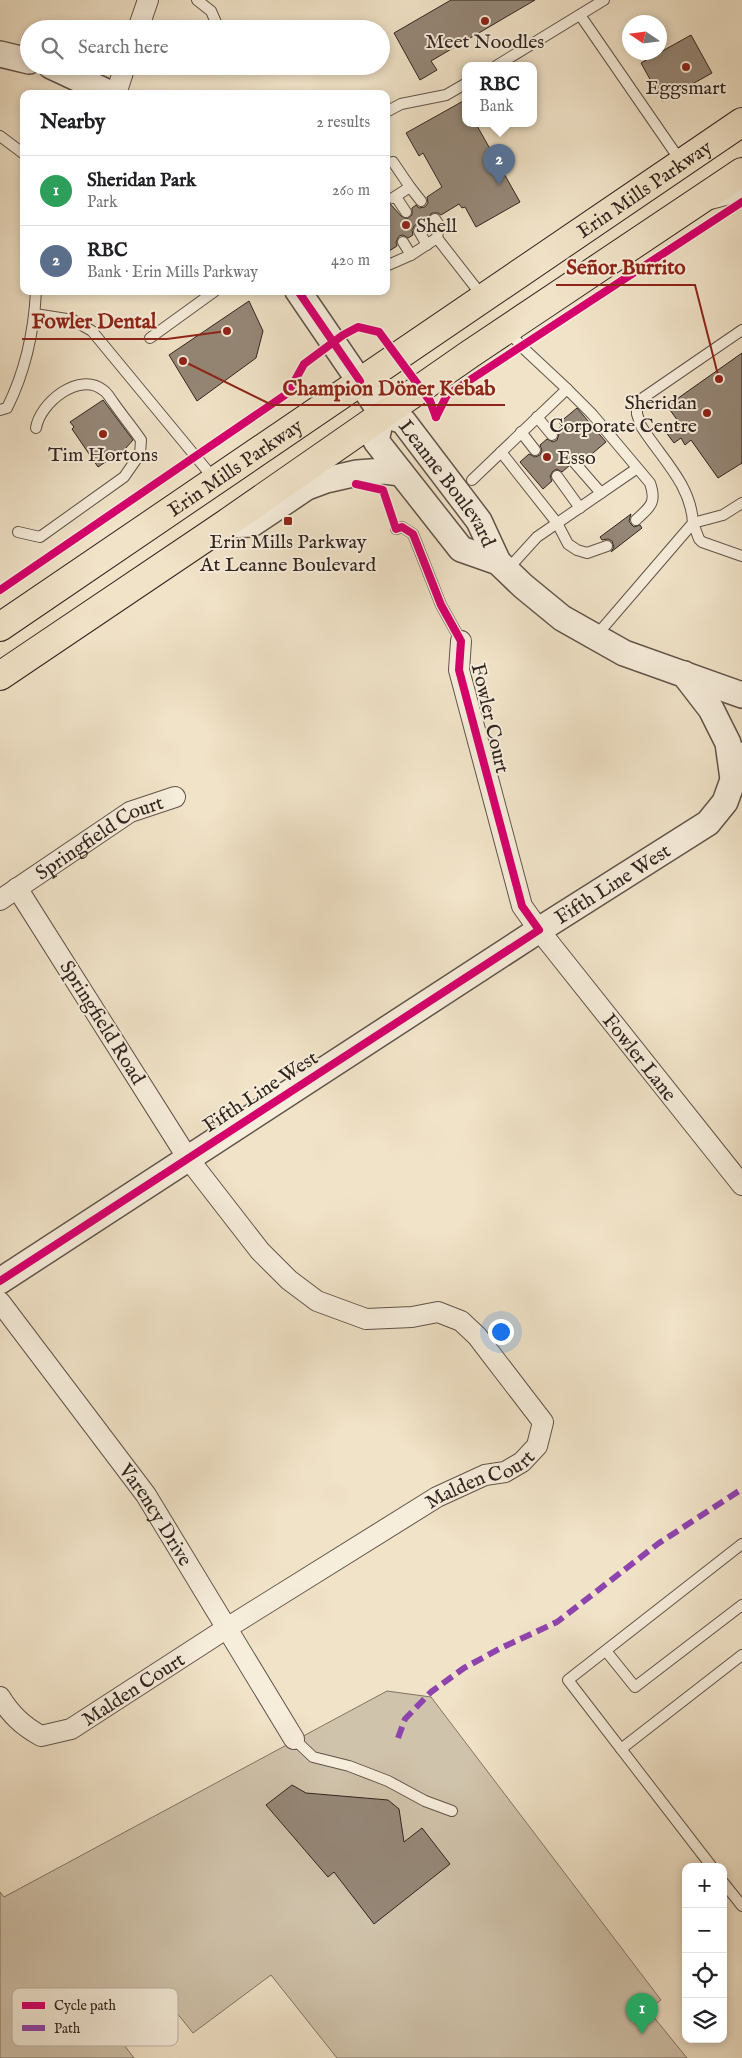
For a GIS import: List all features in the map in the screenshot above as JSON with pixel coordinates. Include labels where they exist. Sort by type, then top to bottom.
[{"type":"main road","name":"Erin Mills Parkway","points":[[0,627],[742,122]]},
{"type":"main road","name":"Erin Mills Parkway","points":[[0,676],[224,526],[382,414],[742,172]]},
{"type":"street","points":[[141,20],[148,0]]},
{"type":"street","points":[[0,54],[20,59]]},
{"type":"street","points":[[70,75],[102,90]]},
{"type":"street","points":[[117,90],[123,75]]},
{"type":"street","points":[[301,295],[382,414]]},
{"type":"street","name":"Leanne Boulevard","points":[[503,566],[461,549],[376,441],[382,414],[403,421],[480,522],[503,566],[523,586],[562,618],[624,653],[742,695]]},
{"type":"street","points":[[224,526],[252,524],[307,487],[326,480],[356,473],[401,472]]},
{"type":"street","name":"Fowler Court","points":[[462,641],[459,670],[522,906],[539,930]]},
{"type":"street","points":[[684,674],[714,715],[728,744],[733,779]]},
{"type":"street","name":"Fifth Line West","points":[[0,1281],[187,1157],[708,823],[725,802],[742,755]]},
{"type":"street","name":"Springfield Court","points":[[0,900],[130,812],[175,797]]},
{"type":"street","name":"Springfield Road","points":[[17,888],[187,1157]]},
{"type":"street","name":"Fowler Lane","points":[[539,930],[742,1185]]},
{"type":"street","name":"Malden Court","points":[[0,1698],[8,1711],[24,1726],[41,1736],[71,1729],[227,1628],[437,1497],[485,1475],[505,1472],[522,1462],[537,1446],[543,1422],[477,1336],[461,1320],[438,1312],[366,1319],[317,1302],[289,1280],[260,1251],[187,1157]]},
{"type":"street","name":"Varency Drive","points":[[0,1302],[146,1495],[294,1739]]},
{"type":"lane","points":[[198,0],[210,11],[215,20]]},
{"type":"lane","points":[[503,62],[604,0]]},
{"type":"lane","points":[[580,15],[682,163]]},
{"type":"lane","points":[[390,110],[401,104],[446,95],[462,86]]},
{"type":"lane","points":[[0,136],[20,151]]},
{"type":"lane","points":[[393,162],[421,201]]},
{"type":"lane","points":[[406,212],[394,197],[410,186]]},
{"type":"lane","points":[[683,211],[730,199],[742,191]]},
{"type":"lane","points":[[435,219],[439,225],[437,238],[483,298]]},
{"type":"lane","points":[[418,231],[427,245]]},
{"type":"lane","points":[[390,264],[410,255],[437,238]]},
{"type":"lane","points":[[403,242],[410,255]]},
{"type":"lane","points":[[0,410],[7,408],[19,385],[35,314],[36,295]]},
{"type":"lane","points":[[150,338],[209,295]]},
{"type":"lane","points":[[35,314],[73,320],[92,331],[216,481]]},
{"type":"lane","points":[[507,330],[520,346],[592,414],[636,469],[650,483],[654,494],[651,505],[636,520]]},
{"type":"lane","points":[[742,330],[637,402],[637,414],[641,426],[687,493],[693,523],[699,539],[702,542],[742,556]]},
{"type":"lane","points":[[18,532],[40,537],[124,477],[140,454],[141,440],[136,432],[103,389],[86,383],[65,390],[50,402],[37,420],[36,428]]},
{"type":"lane","points":[[472,480],[567,389]]},
{"type":"lane","points":[[537,418],[552,435]]},
{"type":"lane","points":[[522,432],[535,450]]},
{"type":"lane","points":[[501,452],[557,523],[568,544],[577,550],[587,553],[606,546]]},
{"type":"lane","points":[[574,462],[601,493]]},
{"type":"lane","points":[[503,566],[536,537],[636,469]]},
{"type":"lane","points":[[557,476],[580,508]]},
{"type":"lane","points":[[595,637],[693,523],[723,515],[742,504]]},
{"type":"lane","name":"Fowler Court","points":[[396,529],[402,527],[413,534],[442,605],[462,641]]},
{"type":"lane","points":[[709,1863],[568,1680],[742,1544]]},
{"type":"lane","points":[[606,1651],[635,1686],[742,1605]]},
{"type":"lane","points":[[621,1749],[742,1655]]},
{"type":"lane","points":[[294,1739],[313,1756],[349,1766],[380,1778],[425,1801],[452,1811]]},
{"type":"lane","points":[[727,1887],[742,1906]]},
{"type":"shaded area","points":[[387,1691],[431,1697],[661,2000],[648,2010],[687,2058],[337,2058],[271,1975],[193,2033],[178,2014],[178,1988],[12,1988],[12,2046],[125,2046],[134,2058],[0,2058],[0,1892],[4,1897]]},
{"type":"building","points":[[451,0],[535,0],[431,61],[437,70],[420,80],[394,33]]},
{"type":"building","points":[[691,35],[712,73],[662,101],[641,63],[646,60],[667,60],[667,48]]},
{"type":"building","points":[[462,102],[462,127],[478,127],[520,202],[476,227],[465,207],[462,208],[459,204],[441,215],[432,213],[429,216],[430,223],[424,227],[420,224],[415,225],[412,230],[413,235],[408,238],[403,235],[399,236],[396,242],[397,246],[390,250],[390,204],[401,216],[407,219],[412,215],[412,208],[416,205],[419,208],[425,207],[428,203],[427,197],[442,187],[423,153],[419,156],[406,133]]},
{"type":"building","points":[[249,301],[263,331],[256,358],[197,401],[169,355]]},
{"type":"building","name":"Sheridan Corporate Centre","points":[[742,353],[742,463],[718,478],[691,440],[685,445],[681,438],[674,443],[665,431],[678,421],[667,406]]},
{"type":"building","name":"Tim Hortons","points":[[103,400],[133,440],[125,449],[98,467],[72,429],[74,427],[70,422]]},
{"type":"building","points":[[577,408],[606,442],[587,458],[583,454],[579,457],[576,455],[570,457],[567,460],[569,466],[562,472],[557,469],[553,471],[550,476],[552,481],[543,489],[520,462],[529,454],[535,457],[540,455],[542,450],[540,445],[547,439],[553,442],[557,440],[559,434],[557,430],[562,426],[559,423]]},
{"type":"building","points":[[631,514],[629,521],[631,524],[634,527],[640,525],[642,528],[611,552],[614,547],[612,541],[608,539],[602,540],[600,537]]},
{"type":"building","points":[[292,1785],[306,1793],[388,1800],[399,1809],[404,1842],[422,1828],[450,1864],[374,1924],[334,1872],[328,1877],[266,1805]]},
{"type":"marked path","points":[[398,1738],[405,1719],[431,1692],[464,1668],[501,1648],[557,1622],[659,1543],[742,1489]]},
{"type":"cycle path","points":[[436,417],[447,395],[742,202]]},
{"type":"cycle path","points":[[301,295],[360,381]]},
{"type":"cycle path","points":[[0,590],[288,393],[304,364],[343,335],[358,327],[379,332],[430,401],[436,417]]},
{"type":"cycle path","points":[[0,1281],[539,930],[522,906],[459,670],[461,641],[441,605],[413,534],[402,527],[396,529],[383,490],[356,484]]},
{"type":"place","name":"Meet Noodles","points":[[485,21]]},
{"type":"place","name":"Eggsmart","points":[[686,67]]},
{"type":"place","name":"RBC","points":[[499,185]]},
{"type":"place","name":"Shell","points":[[406,225]]},
{"type":"place","name":"Fowler Dental","points":[[227,331]]},
{"type":"place","name":"Champion Döner Kebab","points":[[183,361]]},
{"type":"place","name":"Señor Burrito","points":[[719,379]]},
{"type":"place","name":"Sheridan Corporate Centre","points":[[707,413]]},
{"type":"place","name":"Tim Hortons","points":[[103,434]]},
{"type":"place","name":"Esso","points":[[547,457]]},
{"type":"place","name":"Erin Mills Parkway At Leanne Boulevard","points":[[288,521]]},
{"type":"place","name":"Sheridan Park","points":[[642,2034]]}]
